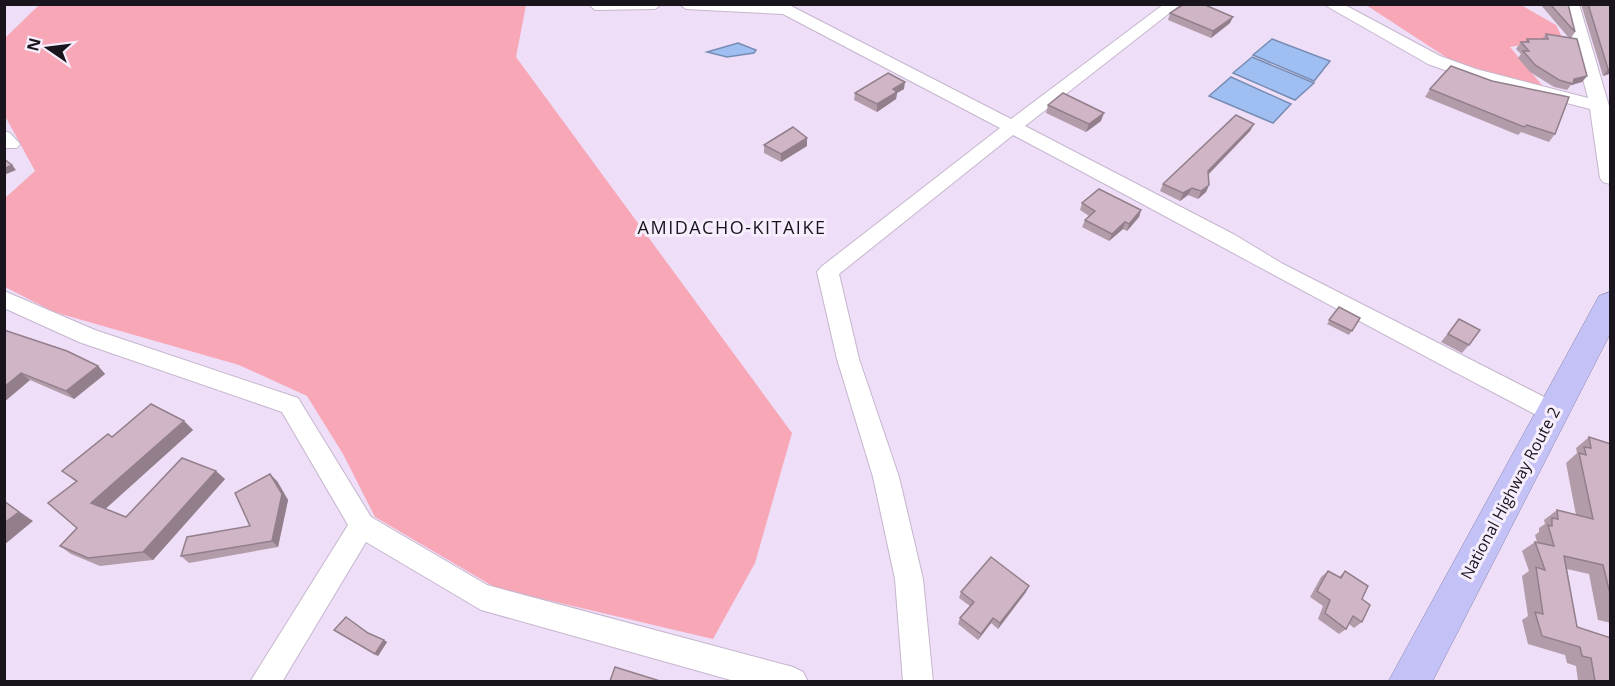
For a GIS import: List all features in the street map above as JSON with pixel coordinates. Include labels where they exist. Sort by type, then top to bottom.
[{"type":"highway","name":"National Highway Route 2","points":[[1409,681],[1552,412],[1610,310]]},
{"type":"street","points":[[595,5],[656,4]]},
{"type":"street","points":[[686,4],[786,9],[1228,240],[1276,269],[1552,412]]},
{"type":"street","points":[[918,681],[909,579],[886,477],[848,359],[828,272],[1174,4]]},
{"type":"street","points":[[1330,4],[1434,60],[1470,73],[1600,106]]},
{"type":"street","points":[[1571,4],[1587,48],[1600,106],[1611,178]]},
{"type":"street","points":[[4,299],[87,336],[290,405],[362,525],[481,597],[793,681]]},
{"type":"street","points":[[265,681],[362,525]]},
{"type":"shaded area","points":[[39,5],[526,5],[516,57],[792,433],[755,563],[713,639],[496,588],[375,517],[343,454],[307,396],[239,365],[54,312],[5,287],[4,199],[35,171],[5,116],[5,38]]},
{"type":"shaded area","points":[[1366,5],[1521,5],[1556,25],[1562,37],[1510,47],[1546,90],[1455,63]]},
{"type":"water","points":[[1272,39],[1330,61],[1314,81],[1253,55]]},
{"type":"water","points":[[738,43],[756,50],[754,53],[727,57],[707,52]]},
{"type":"water","points":[[1252,57],[1314,83],[1295,100],[1233,73]]},
{"type":"water","points":[[1231,77],[1291,104],[1273,123],[1209,96]]},
{"type":"building","points":[[1184,4],[1203,4],[1233,17],[1213,31],[1170,13]]},
{"type":"building","points":[[1550,4],[1568,4],[1575,32]]},
{"type":"building","points":[[1588,4],[1611,4],[1611,69],[1608,69]]},
{"type":"building","points":[[1546,34],[1577,39],[1587,76],[1574,79],[1573,84],[1559,80],[1535,65],[1523,51],[1529,51],[1521,42],[1529,42],[1527,39],[1548,39]]},
{"type":"building","points":[[1451,66],[1492,81],[1569,97],[1555,134],[1527,125],[1524,127],[1430,89]]},
{"type":"building","points":[[888,73],[905,82],[893,89],[897,92],[877,104],[855,93]]},
{"type":"building","points":[[1063,93],[1104,113],[1089,124],[1048,105]]},
{"type":"building","points":[[1236,115],[1254,124],[1208,171],[1209,185],[1201,191],[1192,188],[1183,193],[1163,184]]},
{"type":"building","points":[[793,127],[807,138],[781,154],[764,145]]},
{"type":"building","points":[[4,159],[12,165],[4,169]]},
{"type":"building","points":[[1099,189],[1141,210],[1129,224],[1125,222],[1112,234],[1085,220],[1095,211],[1082,203]]},
{"type":"building","points":[[1339,307],[1360,318],[1352,331],[1329,320]]},
{"type":"building","points":[[1459,319],[1480,330],[1469,345],[1448,334]]},
{"type":"building","points":[[4,330],[67,351],[98,366],[66,391],[21,373],[4,387]]},
{"type":"building","points":[[151,404],[184,421],[91,503],[126,517],[182,458],[216,471],[143,552],[88,558],[60,546],[77,528],[48,503],[77,481],[62,471],[108,434],[112,437]]},
{"type":"building","points":[[1589,437],[1611,444],[1611,598],[1603,565],[1564,556],[1577,627],[1611,638],[1611,681],[1595,681],[1591,658],[1582,656],[1580,647],[1542,636],[1535,612],[1543,614],[1536,567],[1545,570],[1535,542],[1554,546],[1548,525],[1552,526],[1552,518],[1558,519],[1557,510],[1593,519],[1579,453],[1586,455],[1584,447],[1591,448]]},
{"type":"building","points":[[270,474],[282,494],[272,541],[181,556],[187,537],[250,526],[235,493]]},
{"type":"building","points":[[4,501],[19,512],[4,523]]},
{"type":"building","points":[[991,557],[1029,586],[1000,623],[993,618],[981,634],[960,618],[974,602],[961,592]]},
{"type":"building","points":[[1328,571],[1341,578],[1345,571],[1368,586],[1362,599],[1370,605],[1362,622],[1353,616],[1346,629],[1325,613],[1330,600],[1317,591]]},
{"type":"building","points":[[346,617],[368,633],[384,640],[375,654],[334,630]]},
{"type":"building","points":[[615,667],[660,681],[610,681]]},
{"type":"district","name":"AMIDACHO-KITAIKE","points":[[732,228]]}]
